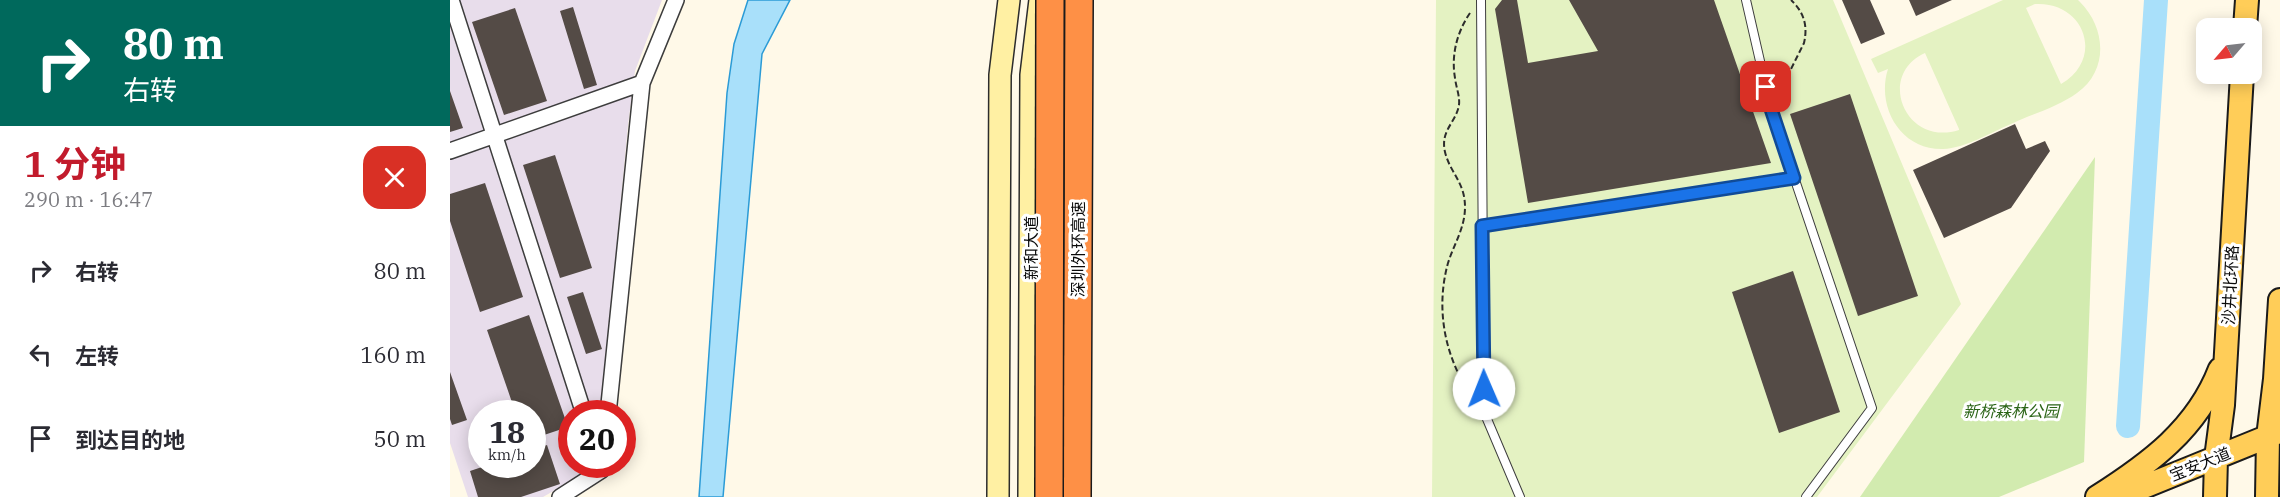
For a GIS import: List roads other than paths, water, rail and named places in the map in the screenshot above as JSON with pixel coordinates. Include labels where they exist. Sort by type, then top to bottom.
[{"type":"highway","name":"深圳外环高速","points":[[1049,497],[1050,0]]},
{"type":"highway","name":"深圳外环高速","points":[[1077,497],[1079,0]]},
{"type":"main road","name":"新和大道","points":[[998,497],[1000,75],[1009,0]]},
{"type":"main road","name":"新和大道","points":[[1029,497],[1031,75],[1041,0]]},
{"type":"main road","points":[[2246,18],[2247,0]]},
{"type":"main road","name":"沙井北环路","points":[[2215,497],[2216,458],[2223,405],[2241,84]]},
{"type":"main road","points":[[2267,497],[2274,434],[2280,300]]},
{"type":"main road","points":[[2097,497],[2135,473],[2175,440],[2209,393],[2226,351]]},
{"type":"main road","name":"宝安大道","points":[[2119,497],[2274,434]]},
{"type":"street","points":[[451,0],[580,400]]},
{"type":"street","points":[[609,400],[642,83],[676,0]]},
{"type":"street","points":[[450,151],[642,83]]},
{"type":"street","points":[[561,497],[587,478]]},
{"type":"lane","points":[[1746,0],[1771,109],[1872,408],[1806,497]]},
{"type":"lane","points":[[1480,1],[1484,412],[1520,497]]},
{"type":"lane","points":[[1482,226],[1794,178]]},
{"type":"water","points":[[748,0],[790,0],[762,54],[723,497],[699,497],[727,93],[734,44]]},
{"type":"waterway","points":[[2128,426],[2156,0]]},
{"type":"park label","name":"新桥森林公园","points":[[2011,411]]}]
